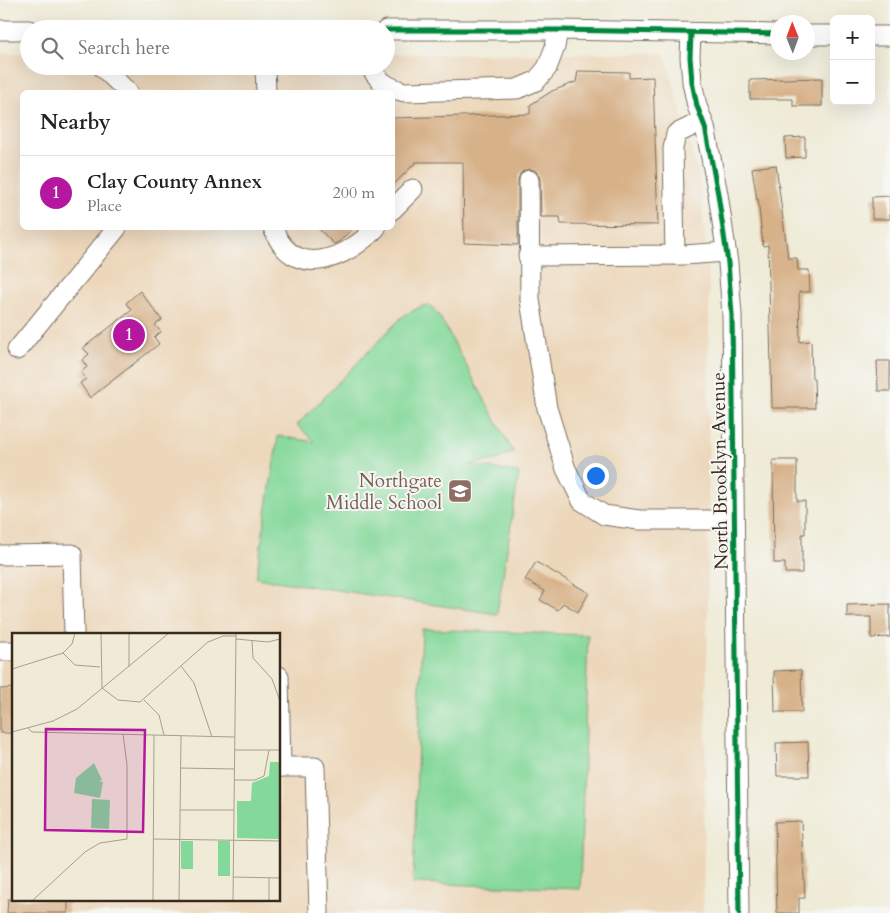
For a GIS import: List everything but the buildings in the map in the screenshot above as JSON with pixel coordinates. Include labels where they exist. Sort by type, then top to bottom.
[{"type":"street","points":[[0,30],[20,30]]},
{"type":"street","points":[[395,30],[558,30],[770,34]]},
{"type":"street","points":[[374,75],[388,87],[404,92],[517,89],[536,81],[546,68],[555,47],[558,30]]},
{"type":"street","name":"North Brooklyn Avenue","points":[[691,33],[692,82],[718,194],[732,315],[739,913]]},
{"type":"street","points":[[815,35],[830,35]]},
{"type":"street","points":[[875,36],[890,36]]},
{"type":"street","points":[[110,75],[126,90]]},
{"type":"street","points":[[265,75],[266,90]]},
{"type":"street","points":[[675,255],[673,149],[676,134],[702,121]]},
{"type":"street","points":[[529,180],[528,256],[530,300],[547,408],[566,468],[582,501],[604,515],[639,520],[734,520]]},
{"type":"street","points":[[395,207],[413,189]]},
{"type":"street","points":[[17,350],[115,230]]},
{"type":"street","points":[[274,230],[286,249],[298,258],[316,261],[332,258],[351,250],[374,230]]},
{"type":"street","points":[[528,256],[675,255],[726,252]]},
{"type":"street","points":[[0,554],[72,554],[74,633]]},
{"type":"street","points":[[280,767],[315,766],[319,913]]},
{"type":"shaded area","name":"Northgate Middle School","points":[[0,53],[20,53],[20,75],[395,75],[395,54],[665,53],[700,180],[709,285],[708,592],[703,913],[0,913]]},
{"type":"green space","points":[[430,305],[440,317],[513,452],[496,460],[469,465],[519,473],[497,614],[256,578],[278,436],[315,442],[297,425],[403,316],[422,306]]},
{"type":"green space","points":[[422,629],[588,635],[580,889],[413,883]]},
{"type":"cycle path","points":[[395,30],[558,30],[770,34]]},
{"type":"cycle path","points":[[691,33],[692,82],[697,106],[705,127],[718,194],[728,263],[732,315],[739,913]]},
{"type":"place","name":"Clay County Annex","points":[[129,335]]},
{"type":"place","name":"Northgate Middle School","points":[[460,491]]}]
